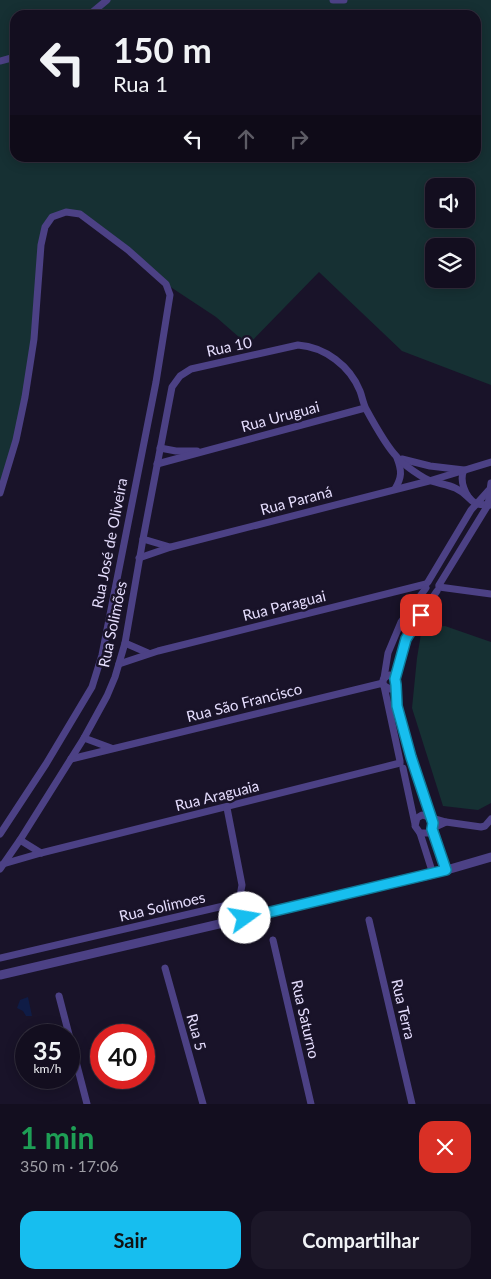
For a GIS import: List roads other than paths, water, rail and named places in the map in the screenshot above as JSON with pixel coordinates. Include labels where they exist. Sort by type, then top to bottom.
[{"type":"street","points":[[96,10],[107,0]]},
{"type":"street","points":[[333,0],[344,0]]},
{"type":"street","name":"Rua José de Oliveira","points":[[0,493],[16,440],[25,398],[34,339],[41,245],[45,227],[52,217],[66,212],[80,214],[128,250],[166,284],[170,295],[156,382],[102,655],[92,687],[46,764],[0,834]]},
{"type":"street","name":"Rua 10","points":[[172,387],[180,376],[191,369],[298,345],[310,346],[342,365],[350,372],[360,390],[365,408]]},
{"type":"street","name":"Rua Solimões","points":[[2,866],[84,738],[107,696],[119,664],[125,643],[139,558],[172,387]]},
{"type":"street","points":[[365,408],[397,458],[402,470],[400,480],[395,488]]},
{"type":"street","name":"Rua Uruguai","points":[[157,464],[365,408]]},
{"type":"street","name":"Rua Uruguai","points":[[160,448],[202,452]]},
{"type":"street","points":[[397,458],[430,466],[464,470],[461,481],[469,498]]},
{"type":"street","points":[[397,458],[429,481]]},
{"type":"street","name":"Rua Paraná","points":[[139,558],[171,547],[395,488],[429,481],[491,462]]},
{"type":"street","name":"Rua Paraná","points":[[429,481],[451,485],[461,490],[476,504]]},
{"type":"street","points":[[446,870],[397,706],[395,682],[406,639],[489,505],[491,483]]},
{"type":"street","points":[[433,874],[420,833],[415,824],[384,682],[388,653],[401,622],[427,585],[476,504],[489,491]]},
{"type":"street","points":[[476,504],[489,505]]},
{"type":"street","points":[[143,539],[171,547]]},
{"type":"street","points":[[427,585],[434,581],[438,588]]},
{"type":"street","points":[[427,585],[431,594],[438,588],[491,594]]},
{"type":"street","name":"Rua Paraguai","points":[[119,664],[148,654],[427,585]]},
{"type":"street","points":[[125,643],[148,654]]},
{"type":"street","points":[[384,682],[390,676],[395,682]]},
{"type":"street","points":[[384,682],[390,689],[395,682]]},
{"type":"street","name":"Rua São Francisco","points":[[71,759],[384,682]]},
{"type":"street","points":[[84,738],[112,748]]},
{"type":"street","points":[[401,764],[405,756],[412,759]]},
{"type":"street","points":[[401,764],[409,769],[412,766],[412,759]]},
{"type":"street","name":"Rua Araguaia","points":[[2,866],[41,853],[401,764]]},
{"type":"street","name":"Rua Solimoes","points":[[0,958],[232,904],[240,896],[242,885],[227,808]]},
{"type":"street","points":[[415,824],[417,818],[422,815],[446,822],[481,826],[485,826],[491,819]]},
{"type":"street","points":[[420,833],[428,833],[446,822]]},
{"type":"street","points":[[20,840],[41,853]]},
{"type":"street","points":[[0,975],[433,874],[491,856]]},
{"type":"street","name":"Rua Terra","points":[[369,920],[412,1104]]},
{"type":"street","name":"Rua Saturno","points":[[273,940],[312,1104]]},
{"type":"street","name":"Rua 5","points":[[165,968],[203,1104]]},
{"type":"street","points":[[59,996],[87,1104]]},
{"type":"water","points":[[28,997],[32,1016],[26,1016],[23,1011],[17,1008],[20,1000]]}]
